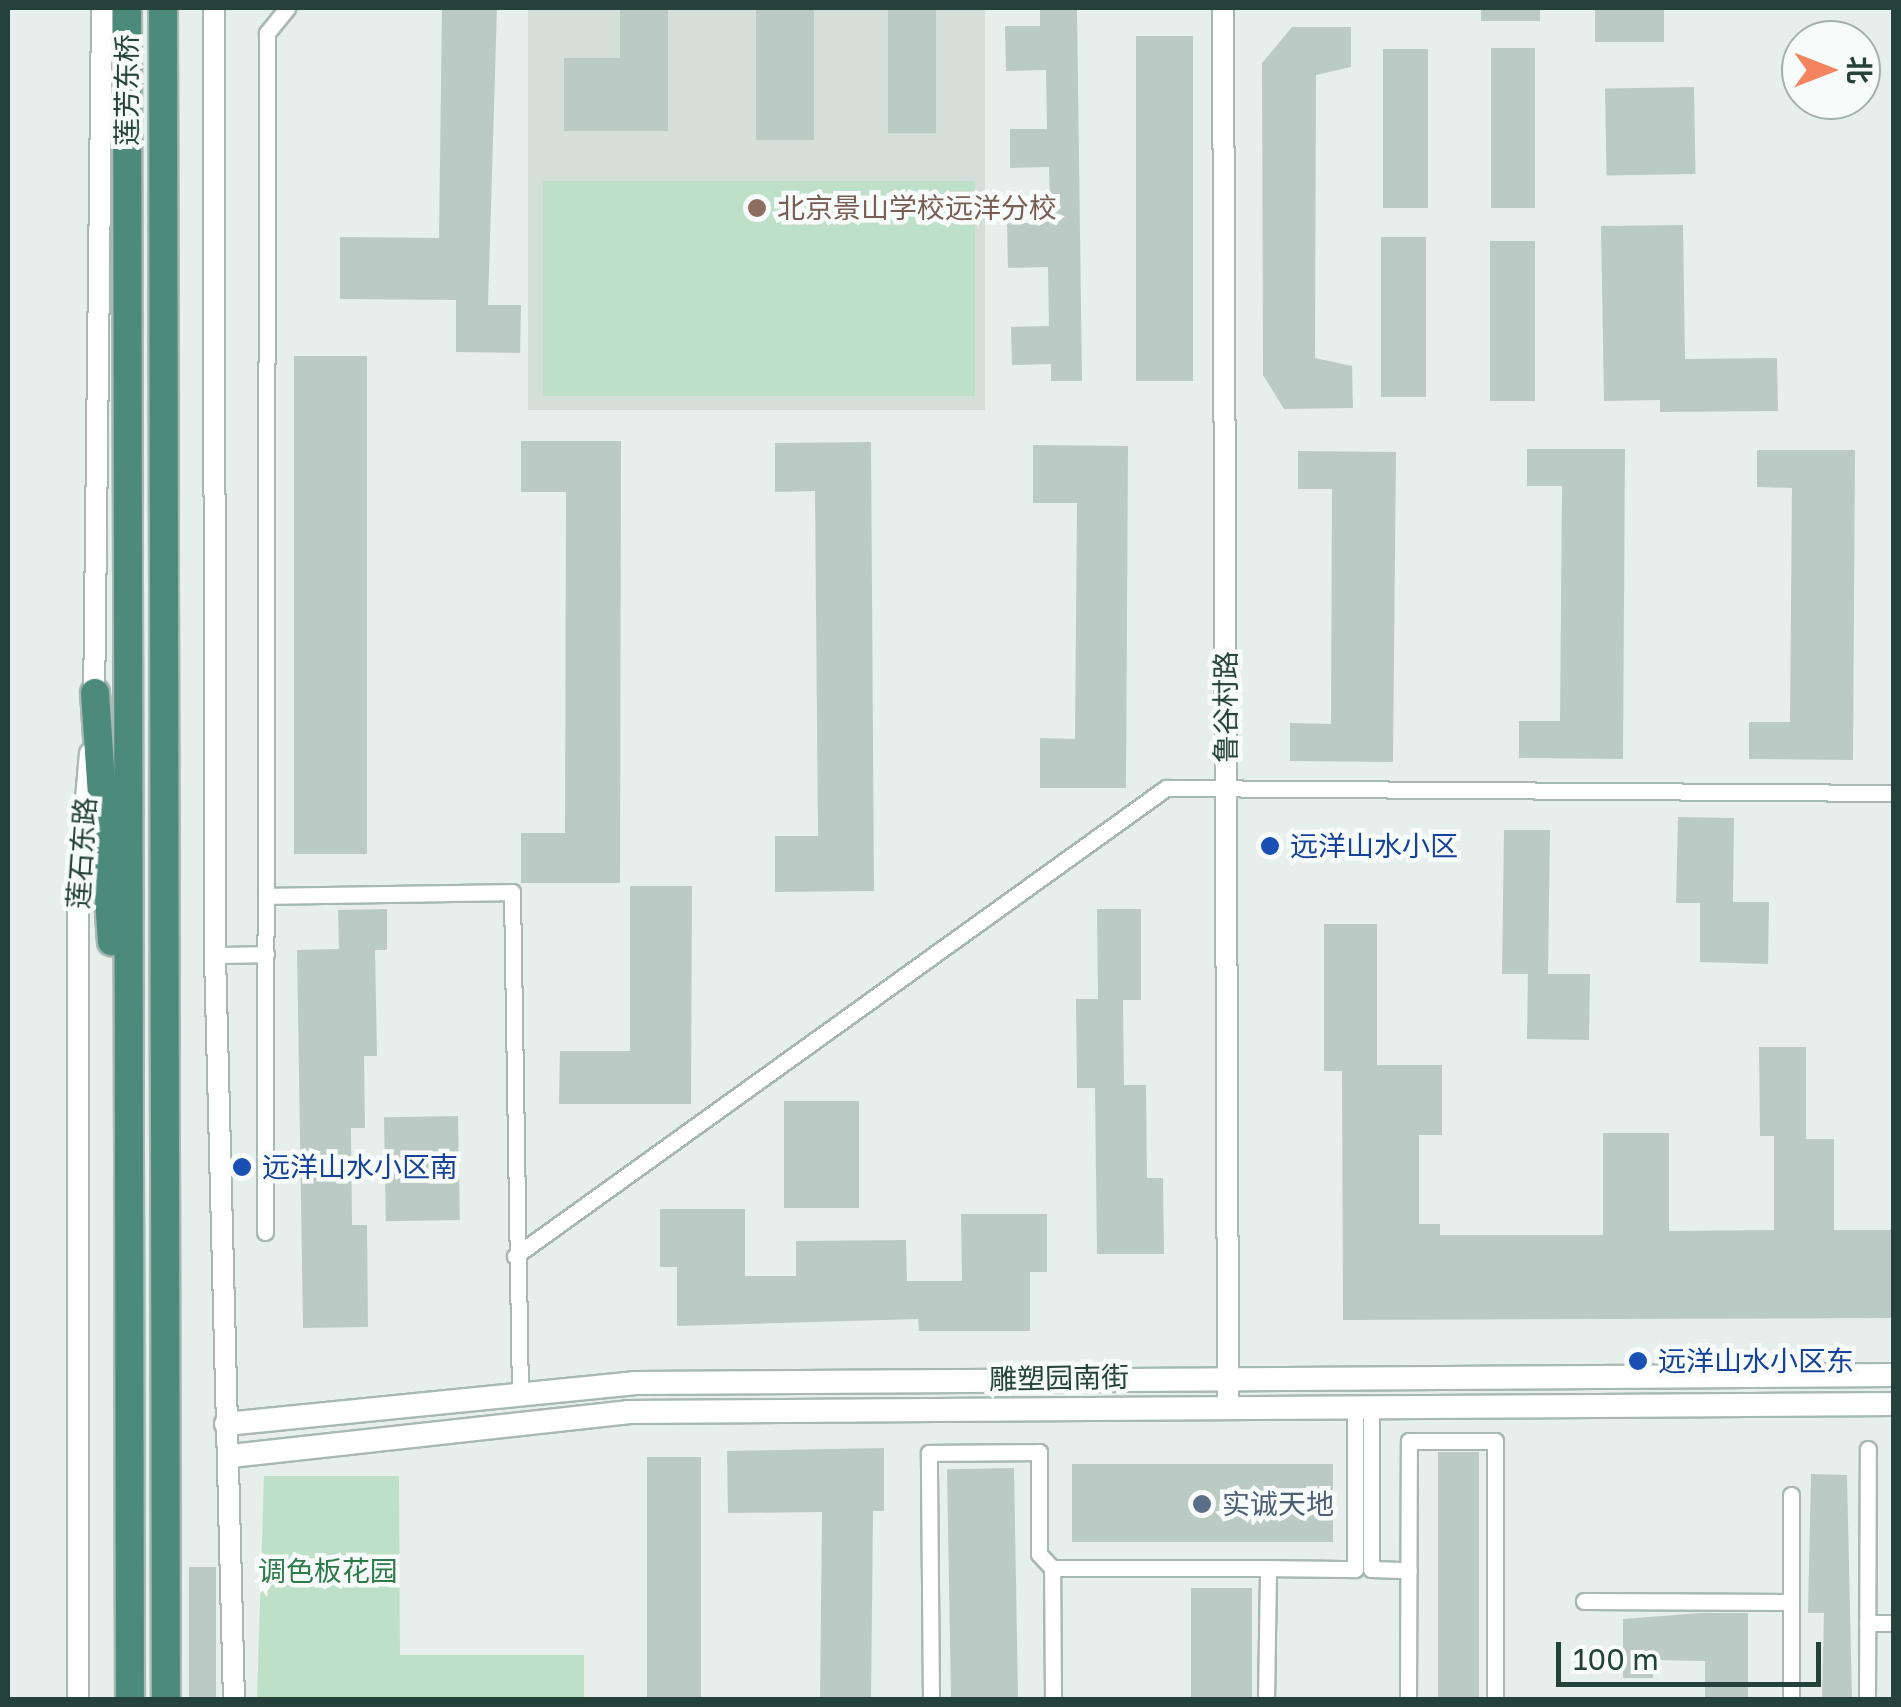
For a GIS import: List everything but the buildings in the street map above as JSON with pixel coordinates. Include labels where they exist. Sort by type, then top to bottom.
[{"type":"highway","name":"莲芳东桥","points":[[127,8],[128,173]]},
{"type":"highway","name":"莲芳东桥","points":[[163,8],[166,1700]]},
{"type":"highway","name":"莲石东路","points":[[128,173],[130,1700]]},
{"type":"highway","points":[[95,693],[129,1201]]},
{"type":"main road","name":"雕塑园南街","points":[[226,1424],[634,1383],[1231,1375],[1894,1375]]},
{"type":"main road","name":"雕塑园南街","points":[[231,1456],[628,1412],[1894,1404]]},
{"type":"street","name":"莲石东路","points":[[78,1700],[78,890],[95,693],[102,8]]},
{"type":"street","points":[[214,8],[215,955],[226,1424],[231,1456],[234,1700]]},
{"type":"street","points":[[265,1232],[267,33],[287,8]]},
{"type":"street","name":"鲁谷村路","points":[[1223,8],[1231,1375],[1228,1406]]},
{"type":"street","points":[[515,1256],[1166,788],[1227,785],[1894,793]]},
{"type":"street","points":[[266,896],[512,892],[520,1395]]},
{"type":"street","points":[[215,955],[266,954]]},
{"type":"street","points":[[1363,1408],[1363,1569]]},
{"type":"street","points":[[1408,1700],[1409,1441],[1495,1441],[1495,1700]]},
{"type":"street","points":[[1867,1700],[1868,1448]]},
{"type":"street","points":[[931,1700],[929,1453],[1039,1452],[1039,1554],[1052,1568],[1052,1700]]},
{"type":"street","points":[[1790,1495],[1791,1700]]},
{"type":"street","points":[[1052,1568],[1409,1570]]},
{"type":"street","points":[[1266,1700],[1268,1568]]},
{"type":"street","points":[[1584,1601],[1791,1602]]},
{"type":"street","points":[[1867,1623],[1894,1623]]},
{"type":"shaded area","name":"北京景山学校远洋分校","points":[[528,8],[985,8],[985,410],[528,410]]},
{"type":"green space","points":[[543,181],[975,181],[975,396],[543,396]]},
{"type":"green space","name":"调色板花园","points":[[264,1476],[399,1476],[400,1655],[584,1655],[584,1699],[257,1699]]},
{"type":"place","name":"北京景山学校远洋分校","points":[[757,208]]},
{"type":"place","name":"远洋山水小区","points":[[1270,846]]},
{"type":"place","name":"远洋山水小区南","points":[[242,1167]]},
{"type":"place","name":"远洋山水小区东","points":[[1638,1361]]},
{"type":"place","name":"实诚天地","points":[[1202,1504]]}]
